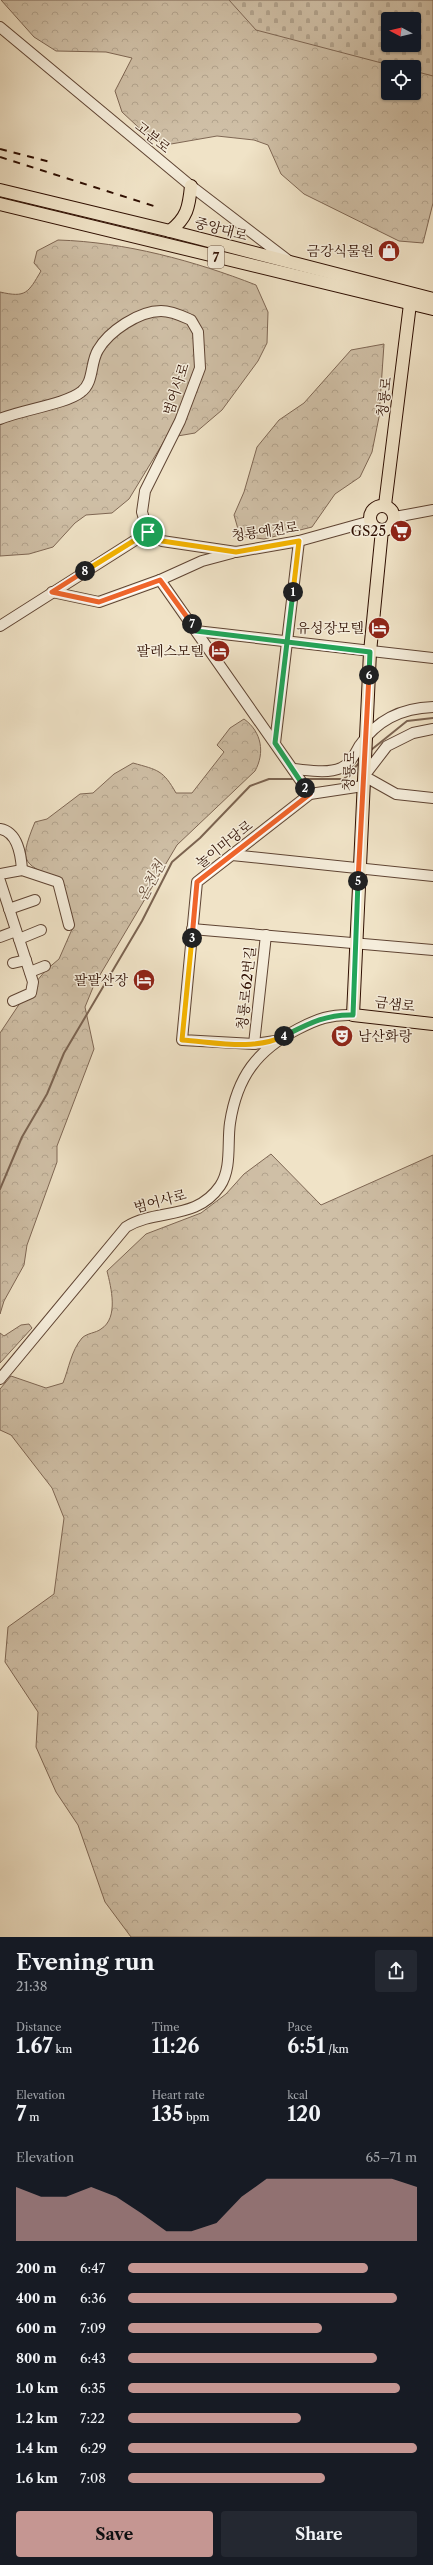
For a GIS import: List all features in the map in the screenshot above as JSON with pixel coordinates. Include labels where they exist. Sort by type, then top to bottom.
[{"type":"main road","points":[[170,231],[185,217],[189,208],[191,186]]},
{"type":"main road","name":"중앙대로","points":[[0,190],[170,231],[292,263],[411,298],[433,309]]},
{"type":"main road","name":"중앙대로","points":[[0,204],[411,298],[433,299]]},
{"type":"main road","points":[[0,211],[21,209]]},
{"type":"main road","name":"청룡로","points":[[385,505],[411,298]]},
{"type":"main road","points":[[385,505],[392,510],[395,517],[392,525],[382,530],[374,527],[370,516],[374,508],[385,505]]},
{"type":"main road","name":"청룡로","points":[[353,1015],[355,942],[370,652],[382,530]]},
{"type":"main road","name":"금샘로","points":[[353,1015],[433,1024]]},
{"type":"street","name":"고분로","points":[[0,27],[191,186],[292,263]]},
{"type":"street","name":"범어사로","points":[[0,419],[69,399],[82,392],[90,379],[98,350],[115,331],[139,317],[162,311],[190,320],[198,332],[200,368],[180,421],[145,492],[142,512],[148,532]]},
{"type":"street","points":[[395,517],[433,510]]},
{"type":"street","name":"청룡예전로","points":[[148,532],[162,541],[236,552],[299,541],[371,521]]},
{"type":"street","points":[[0,626],[148,532]]},
{"type":"street","points":[[275,743],[299,541]]},
{"type":"street","points":[[52,592],[99,602],[160,580],[202,561],[236,552]]},
{"type":"street","points":[[160,580],[310,794]]},
{"type":"street","points":[[196,631],[433,658]]},
{"type":"street","points":[[293,769],[324,771],[341,768],[349,763],[366,737],[380,722],[400,713],[433,707]]},
{"type":"street","points":[[433,730],[413,733],[387,746],[363,781],[396,794],[433,798]]},
{"type":"street","name":"놀이마당로","points":[[275,1041],[254,1044],[182,1040],[197,882],[310,794],[363,781]]},
{"type":"street","points":[[0,829],[11,834],[18,845],[22,870]]},
{"type":"street","points":[[232,855],[433,876]]},
{"type":"street","points":[[0,874],[22,870],[58,882],[69,925]]},
{"type":"street","points":[[0,881],[5,905],[26,960],[33,988],[30,993],[13,1001]]},
{"type":"street","points":[[5,905],[35,900]]},
{"type":"street","name":"청룡로62번길","points":[[192,929],[433,950]]},
{"type":"street","points":[[0,937],[41,930]]},
{"type":"street","name":"청룡로62번길","points":[[254,1044],[266,935]]},
{"type":"street","points":[[13,963],[26,960]]},
{"type":"street","points":[[30,972],[45,966]]},
{"type":"street","name":"범어사로","points":[[0,1379],[126,1227],[137,1220],[190,1210],[208,1200],[218,1188],[228,1164],[230,1124],[235,1095],[247,1073],[262,1054],[275,1041],[321,1018],[333,1014],[353,1015]]},
{"type":"green space","points":[[1,0],[433,0],[433,203],[423,243],[399,241],[304,194],[281,174],[268,145],[254,140],[217,136],[171,144],[152,140],[122,112],[115,91],[132,58],[106,52],[56,51],[34,37]]},
{"type":"green space","points":[[229,0],[433,0],[433,76],[421,73],[421,60],[381,60],[381,63],[256,30]]},
{"type":"green space","points":[[58,240],[109,244],[159,254],[209,268],[256,285],[268,312],[267,343],[258,361],[222,410],[195,433],[166,438],[129,499],[112,513],[86,515],[75,523],[53,547],[29,554],[0,556],[0,292],[21,294],[29,289],[41,271],[34,263],[37,251]]},
{"type":"green space","points":[[384,344],[379,417],[372,452],[360,477],[335,494],[312,527],[264,539],[240,536],[234,515],[244,492],[257,447],[279,420],[304,403],[351,350]]},
{"type":"green space","points":[[244,719],[255,730],[260,743],[260,757],[255,771],[177,845],[94,985],[85,1007],[94,1049],[57,1146],[57,1162],[27,1245],[24,1265],[4,1301],[0,1314],[0,1033],[26,994],[46,970],[59,959],[73,927],[62,884],[28,862],[26,848],[35,822],[47,819],[80,794],[93,793],[114,774],[133,763],[159,772],[163,775],[176,793],[192,793],[224,752],[217,745],[230,728]]},
{"type":"green space","points":[[271,1154],[321,1205],[433,1155],[433,1937],[131,1937],[105,1902],[78,1825],[56,1792],[36,1747],[38,1712],[5,1662],[8,1627],[54,1594],[64,1518],[52,1488],[11,1435],[0,1430],[0,1389],[11,1376],[46,1388],[63,1383],[78,1343],[84,1336],[101,1329],[107,1324],[110,1318],[112,1310],[112,1293],[107,1271],[146,1234],[201,1213],[226,1194],[244,1174]]},
{"type":"green space","points":[[29,1324],[32,1328],[0,1363],[0,1333],[4,1336],[21,1325]]},
{"type":"waterway","name":"온천천","points":[[371,750],[407,721],[433,718]]},
{"type":"waterway","name":"온천천","points":[[303,779],[344,779],[360,762]]},
{"type":"waterway","name":"온천천","points":[[0,1189],[22,1137],[47,1094],[64,1053],[142,921],[172,862],[200,838],[250,786],[269,779],[295,779]]},
{"type":"railway","points":[[0,149],[54,163]]},
{"type":"railway","points":[[0,157],[160,208]]},
{"type":"place","name":"금강식물원","points":[[389,251]]},
{"type":"place","name":"GS25","points":[[401,531]]},
{"type":"place","name":"유성장모텔","points":[[379,628]]},
{"type":"place","name":"팔레스모텔","points":[[219,651]]},
{"type":"place","name":"팔팔산장","points":[[144,980]]},
{"type":"place","name":"남산화랑","points":[[342,1036]]},
{"type":"route","points":[[148,532],[52,592],[99,602],[160,580],[196,631],[287,642],[370,652],[355,942],[353,1015],[333,1014],[321,1018],[275,1041],[254,1044],[182,1040],[197,882],[310,794],[275,743],[287,642],[293,591],[299,541],[236,552],[162,541],[148,532]]}]
